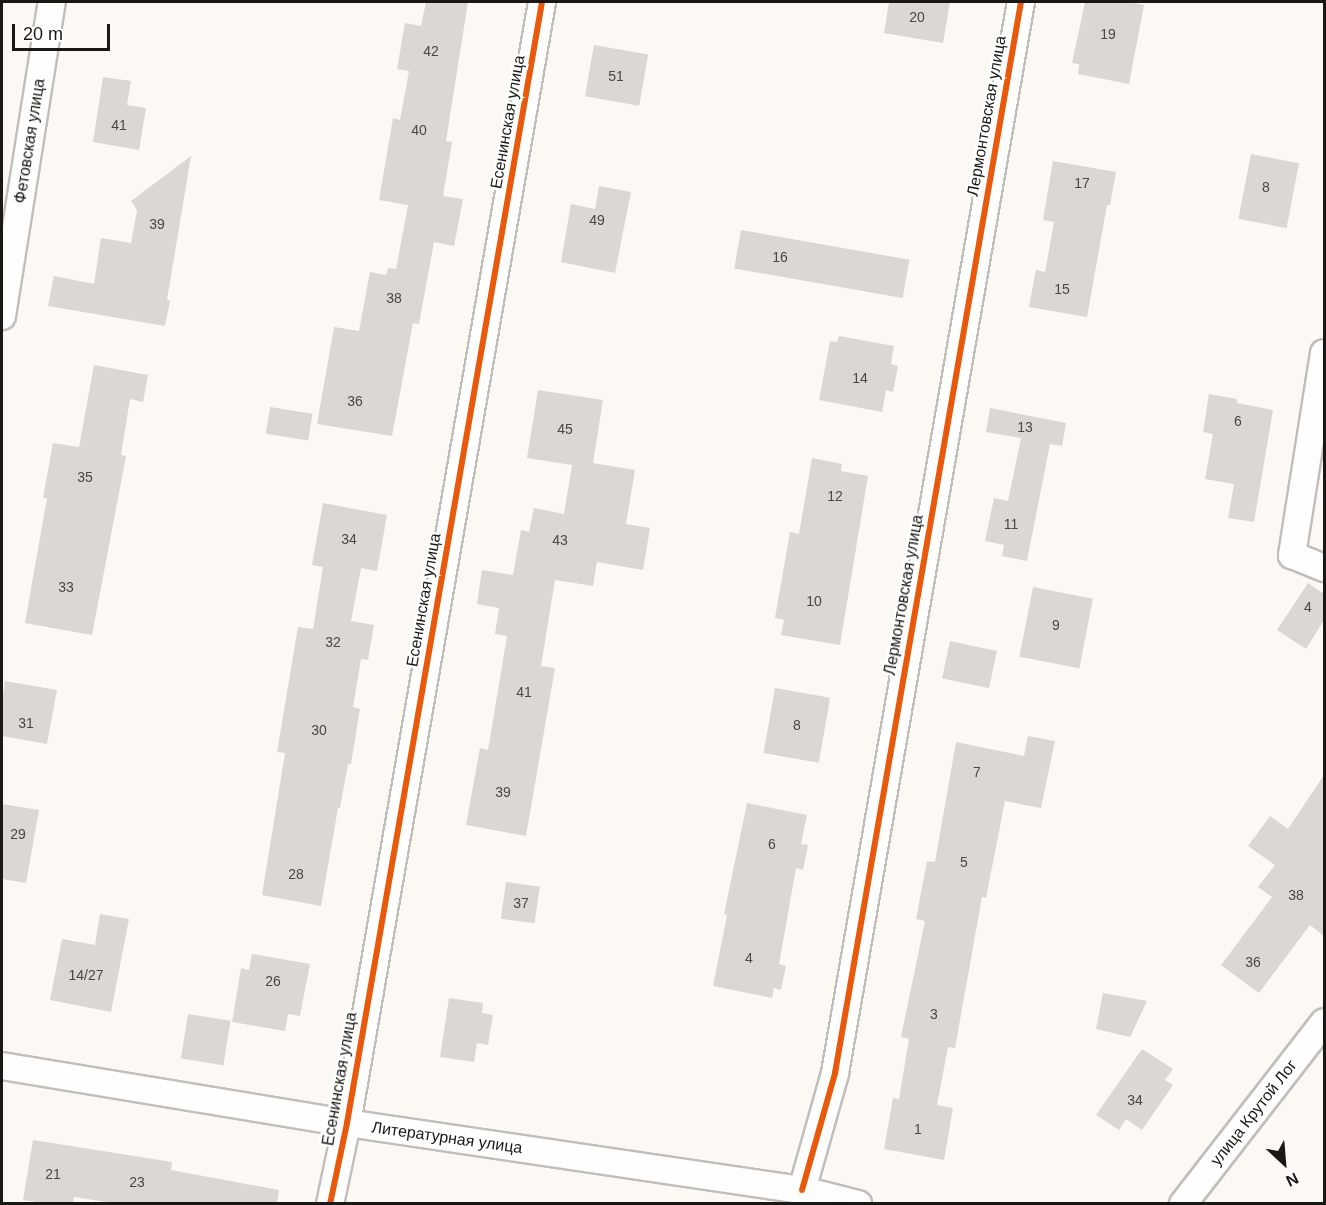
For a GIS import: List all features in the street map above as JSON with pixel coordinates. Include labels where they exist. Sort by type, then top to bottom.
[{"type":"street","name":"Фетовская улица","points":[[2,316],[52,2]]},
{"type":"street","name":"Есенинская улица","points":[[330,1203],[346,1123],[542,2]]},
{"type":"street","name":"Лермонтовская улица","points":[[802,1190],[835,1073],[1021,2]]},
{"type":"street","points":[[1324,353],[1292,555],[1324,568]]},
{"type":"street","name":"улица Крутой Лог","points":[[1183,1203],[1324,1022]]},
{"type":"street","name":"Литературная улица","points":[[2,1066],[346,1123],[802,1190],[858,1203]]},
{"type":"building","points":[[426,2],[468,2],[446,141],[452,142],[443,196],[463,199],[454,246],[434,242],[419,324],[413,323],[392,436],[317,424],[334,327],[359,331],[370,272],[386,275],[388,268],[396,269],[408,205],[379,200],[393,118],[400,120],[409,71],[397,69],[405,23],[421,26]]},
{"type":"building","points":[[889,2],[950,2],[943,43],[884,33]]},
{"type":"building","points":[[1085,2],[1129,2],[1144,5],[1129,84],[1078,74],[1079,64],[1072,63]]},
{"type":"building","points":[[594,45],[648,55],[639,106],[585,96]]},
{"type":"building","points":[[103,77],[131,81],[127,105],[146,108],[139,150],[93,142]]},
{"type":"building","points":[[1251,154],[1299,163],[1287,228],[1238,219]]},
{"type":"building","points":[[191,156],[167,300],[170,301],[165,326],[48,306],[54,276],[94,284],[101,238],[131,243],[137,210],[131,201]]},
{"type":"building","points":[[1053,161],[1116,172],[1110,205],[1107,205],[1087,317],[1029,307],[1036,270],[1045,272],[1054,222],[1043,220]]},
{"type":"building","points":[[599,186],[631,192],[615,273],[561,262],[571,204],[595,209]]},
{"type":"building","points":[[741,230],[909,260],[903,298],[734,268]]},
{"type":"building","points":[[839,336],[894,346],[891,364],[898,366],[893,392],[886,390],[882,412],[819,400],[830,341],[837,342]]},
{"type":"building","points":[[94,365],[148,375],[143,402],[130,399],[121,455],[126,456],[92,635],[25,623],[47,498],[43,498],[53,443],[79,447]]},
{"type":"building","points":[[538,390],[603,400],[593,463],[635,470],[626,524],[650,528],[643,570],[597,562],[593,586],[555,580],[541,666],[555,668],[526,836],[466,825],[480,748],[488,750],[507,636],[495,634],[499,608],[477,604],[482,570],[513,575],[521,530],[529,532],[534,508],[564,514],[572,465],[527,458]]},
{"type":"building","points":[[1209,394],[1237,399],[1237,403],[1273,410],[1254,522],[1228,518],[1234,484],[1205,479],[1213,434],[1203,432]]},
{"type":"building","points":[[270,407],[312,414],[308,440],[266,434]]},
{"type":"building","points":[[990,408],[1066,423],[1062,446],[1050,444],[1027,561],[1002,556],[1004,545],[985,541],[994,498],[1008,501],[1021,438],[986,432]]},
{"type":"building","points":[[812,458],[842,464],[841,471],[868,476],[840,645],[781,635],[784,620],[775,618],[790,532],[799,534]]},
{"type":"building","points":[[323,503],[387,515],[377,571],[361,568],[351,621],[374,625],[368,660],[361,659],[353,707],[360,709],[351,764],[348,764],[340,808],[338,808],[321,906],[262,895],[285,753],[277,752],[298,627],[313,629],[323,567],[312,565]]},
{"type":"building","points":[[1308,583],[1324,594],[1324,620],[1306,649],[1277,630]]},
{"type":"building","points":[[1033,587],[1093,599],[1079,668],[1019,657]]},
{"type":"building","points":[[950,641],[997,651],[989,688],[942,678]]},
{"type":"building","points":[[5,681],[57,690],[47,744],[2,736],[2,702]]},
{"type":"building","points":[[775,688],[830,698],[819,763],[764,753]]},
{"type":"building","points":[[1028,736],[1055,741],[1041,808],[1005,801],[986,898],[982,897],[955,1048],[948,1047],[937,1105],[953,1108],[944,1160],[884,1149],[893,1098],[899,1099],[909,1039],[901,1037],[925,921],[916,919],[927,861],[935,862],[956,742],[1024,756]]},
{"type":"building","points":[[1324,775],[1324,936],[1310,925],[1259,993],[1221,965],[1272,897],[1258,887],[1275,865],[1248,846],[1270,816],[1288,829]]},
{"type":"building","points":[[747,803],[807,815],[801,844],[808,845],[803,870],[796,868],[779,964],[786,966],[781,990],[774,988],[772,998],[713,986],[727,915],[724,914]]},
{"type":"building","points":[[2,804],[39,810],[26,883],[2,879]]},
{"type":"building","points":[[506,882],[540,887],[535,923],[501,919]]},
{"type":"building","points":[[100,914],[129,919],[111,1012],[50,1000],[62,939],[95,945]]},
{"type":"building","points":[[252,954],[310,964],[300,1016],[288,1014],[285,1031],[232,1022],[241,968],[249,970]]},
{"type":"building","points":[[1103,993],[1147,1001],[1130,1037],[1096,1029]]},
{"type":"building","points":[[449,998],[483,1003],[482,1013],[493,1015],[488,1045],[477,1043],[474,1062],[440,1057]]},
{"type":"building","points":[[188,1014],[230,1021],[223,1065],[181,1058]]},
{"type":"building","points":[[1142,1049],[1173,1069],[1165,1080],[1173,1085],[1142,1130],[1126,1119],[1119,1130],[1096,1115]]},
{"type":"building","points":[[33,1140],[172,1162],[171,1170],[279,1190],[277,1203],[113,1203],[74,1197],[73,1203],[23,1200]]},
{"type":"cycle path","points":[[330,1204],[347,1123],[542,2]]},
{"type":"cycle path","points":[[802,1190],[835,1073],[1021,2]]}]
